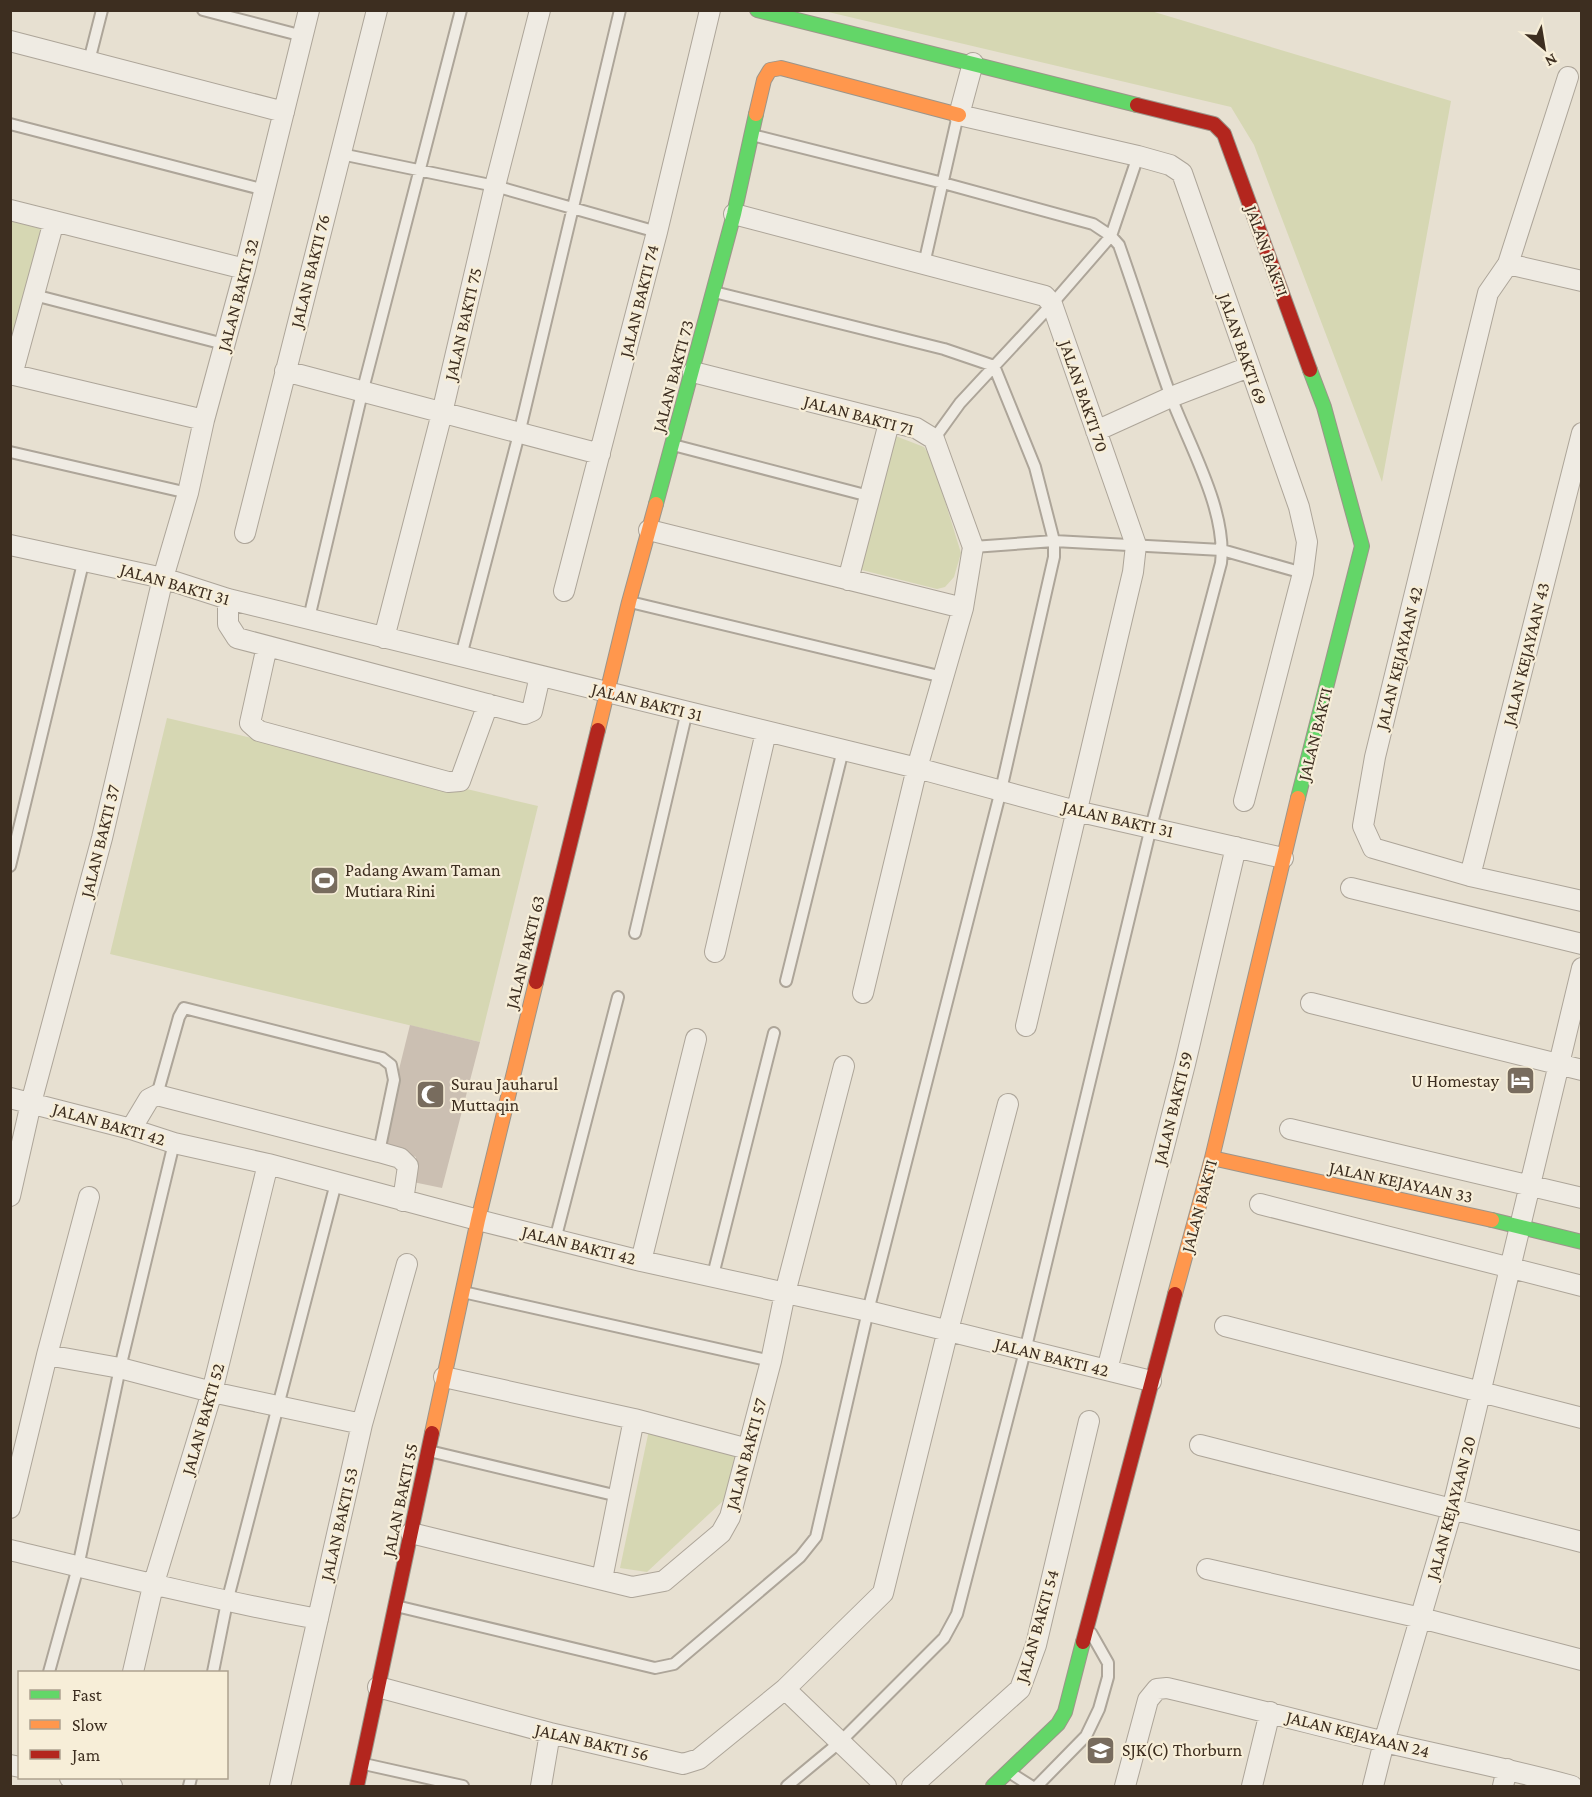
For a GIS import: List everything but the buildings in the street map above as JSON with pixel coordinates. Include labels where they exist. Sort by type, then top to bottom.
[{"type":"street","name":"JALAN BAKTI 32","points":[[163,578],[188,493],[204,420],[245,269],[309,10]]},
{"type":"street","name":"JALAN BAKTI 76","points":[[245,533],[377,10]]},
{"type":"street","name":"JALAN BAKTI 75","points":[[384,638],[442,413],[495,186],[540,10]]},
{"type":"street","name":"JALAN BAKTI 74","points":[[564,591],[657,232],[710,10]]},
{"type":"street","name":"JALAN BAKTI","points":[[757,10],[1214,124],[1224,134],[1230,148],[1324,407],[1362,546],[1283,858],[1212,1158],[1065,1712],[1058,1724],[993,1786]]},
{"type":"street","points":[[10,41],[284,112]]},
{"type":"street","points":[[959,115],[973,63]]},
{"type":"street","name":"JALAN BAKTI 73","points":[[608,692],[629,602],[734,214],[764,80],[770,70],[781,68],[959,115]]},
{"type":"street","name":"JALAN KEJAYAAN 42","points":[[1568,77],[1508,264],[1488,293],[1425,555],[1387,700],[1363,826],[1373,848],[1470,876],[1581,901]]},
{"type":"street","name":"JALAN BAKTI 69","points":[[959,115],[1138,156],[1170,165],[1182,173],[1299,507],[1307,542],[1303,573],[1244,801]]},
{"type":"street","points":[[10,210],[245,269]]},
{"type":"street","points":[[734,214],[1045,296],[1053,304]]},
{"type":"street","points":[[54,221],[11,374],[204,420]]},
{"type":"street","points":[[1508,264],[1581,281]]},
{"type":"street","name":"JALAN BAKTI 70","points":[[1026,1026],[1133,572],[1136,545],[1053,304]]},
{"type":"street","points":[[1096,431],[1172,397],[1249,367]]},
{"type":"street","points":[[285,371],[600,454]]},
{"type":"street","name":"JALAN BAKTI 71","points":[[693,372],[916,428],[934,439],[973,547],[963,608],[917,768],[863,993]]},
{"type":"street","points":[[848,580],[890,423]]},
{"type":"street","name":"JALAN KEJAYAAN 43","points":[[1470,876],[1581,433]]},
{"type":"street","points":[[649,530],[963,608]]},
{"type":"street","name":"JALAN BAKTI 31","points":[[11,546],[163,578],[228,599],[917,768],[1076,811],[1283,858]]},
{"type":"street","name":"JALAN BAKTI 37","points":[[12,1186],[31,1103],[102,838],[163,578]]},
{"type":"street","points":[[228,599],[228,624],[237,638],[525,714],[532,711],[540,676]]},
{"type":"street","points":[[267,646],[250,723],[259,731],[448,782],[460,781],[488,704]]},
{"type":"street","name":"JALAN BAKTI 63","points":[[478,1220],[608,692]]},
{"type":"street","points":[[715,952],[766,732]]},
{"type":"street","name":"JALAN BAKTI 59","points":[[1107,1370],[1185,1064],[1236,846]]},
{"type":"street","points":[[1351,888],[1581,944]]},
{"type":"street","name":"JALAN KEJAYAAN 20","points":[[1373,1786],[1452,1510],[1531,1186],[1581,968]]},
{"type":"street","points":[[1311,1003],[1581,1070]]},
{"type":"street","points":[[641,1261],[696,1039]]},
{"type":"street","name":"JALAN BAKTI 57","points":[[411,1533],[632,1587],[664,1581],[721,1533],[730,1517],[748,1449],[771,1361],[785,1293],[844,1066]]},
{"type":"street","points":[[131,1129],[149,1099],[157,1095],[379,1152],[400,1158],[408,1166],[403,1201]]},
{"type":"street","name":"JALAN BAKTI 42","points":[[10,1098],[131,1129],[174,1143],[268,1164],[555,1240],[868,1311],[1151,1381]]},
{"type":"street","name":"JALAN BAKTI 56","points":[[378,1687],[550,1733],[683,1764],[699,1759],[785,1689],[883,1593],[948,1330],[1008,1104]]},
{"type":"street","points":[[1290,1129],[1581,1198]]},
{"type":"street","name":"JALAN KEJAYAAN 33","points":[[1212,1158],[1521,1226],[1581,1242]]},
{"type":"street","name":"JALAN BAKTI 52","points":[[133,1671],[153,1586],[212,1392],[268,1164]]},
{"type":"street","points":[[10,1508],[47,1355],[89,1197]]},
{"type":"street","points":[[1260,1204],[1581,1286]]},
{"type":"street","name":"JALAN BAKTI 55","points":[[357,1786],[478,1220]]},
{"type":"street","name":"JALAN BAKTI 53","points":[[280,1786],[362,1425],[407,1264]]},
{"type":"street","points":[[1226,1326],[1581,1418]]},
{"type":"street","points":[[47,1355],[120,1368],[212,1392],[362,1425]]},
{"type":"street","points":[[444,1377],[633,1419],[748,1449]]},
{"type":"street","points":[[602,1579],[633,1419]]},
{"type":"street","name":"JALAN BAKTI 54","points":[[912,1786],[1020,1689],[1036,1645],[1089,1421]]},
{"type":"street","points":[[1200,1444],[1581,1542]]},
{"type":"street","points":[[10,1550],[153,1586],[318,1619]]},
{"type":"street","points":[[1207,1569],[1421,1618],[1581,1660]]},
{"type":"street","name":"JALAN KEJAYAAN 24","points":[[1125,1786],[1148,1700],[1157,1689],[1167,1688],[1384,1742],[1505,1778],[1572,1786]]},
{"type":"street","points":[[785,1689],[886,1786]]},
{"type":"street","points":[[1252,1786],[1270,1712]]},
{"type":"street","points":[[541,1786],[550,1733]]},
{"type":"street","points":[[78,1779],[109,1783]]},
{"type":"lane","points":[[89,61],[102,10]]},
{"type":"lane","points":[[203,10],[303,36]]},
{"type":"lane","points":[[309,618],[362,393],[461,10]]},
{"type":"lane","points":[[461,656],[519,434],[620,10]]},
{"type":"lane","points":[[924,264],[959,115]]},
{"type":"lane","points":[[10,124],[265,190]]},
{"type":"lane","points":[[751,135],[943,183],[1093,224],[1111,236],[1119,245],[1172,397],[1216,510],[1222,550],[1221,563],[1151,827],[1025,1351],[957,1614],[944,1638],[840,1742],[787,1786]]},
{"type":"lane","points":[[341,154],[495,186],[657,232]]},
{"type":"lane","points":[[934,439],[960,403],[1053,304],[1111,236],[1138,156]]},
{"type":"lane","points":[[395,1606],[655,1668],[674,1664],[800,1557],[816,1537],[868,1311],[1001,790],[1054,557],[1054,541],[1035,467],[994,366],[944,349],[713,292]]},
{"type":"lane","points":[[34,295],[225,344]]},
{"type":"lane","points":[[673,444],[869,496]]},
{"type":"lane","points":[[10,452],[188,493]]},
{"type":"lane","points":[[973,547],[1054,541],[1222,550],[1303,573]]},
{"type":"lane","points":[[10,866],[84,560]]},
{"type":"lane","points":[[629,602],[943,677]]},
{"type":"lane","points":[[635,933],[687,711]]},
{"type":"lane","points":[[786,981],[843,750]]},
{"type":"lane","points":[[555,1240],[618,997]]},
{"type":"lane","points":[[157,1095],[179,1017],[184,1008],[381,1058],[391,1065],[394,1080],[379,1152]]},
{"type":"lane","points":[[713,1275],[774,1033]]},
{"type":"lane","points":[[49,1671],[78,1567],[120,1368],[174,1143]]},
{"type":"lane","points":[[213,1671],[227,1602],[336,1183]]},
{"type":"lane","points":[[463,1292],[771,1361]]},
{"type":"lane","points":[[428,1451],[618,1496]]},
{"type":"lane","points":[[1037,1786],[1086,1736],[1099,1709],[1108,1677],[1108,1663],[1087,1627]]},
{"type":"lane","points":[[362,1763],[463,1786]]},
{"type":"lane","points":[[1009,1772],[1031,1786]]},
{"type":"green space","points":[[824,11],[1151,11],[1451,101],[1382,482],[1254,145],[1231,107]]},
{"type":"green space","points":[[11,221],[46,230],[11,357]]},
{"type":"green space","points":[[893,435],[924,447],[932,459],[961,553],[954,577],[945,587],[937,589],[858,569]]},
{"type":"green space","name":"Padang Awam Taman Mutiara Rini","points":[[167,718],[538,806],[480,1042],[110,954]]},
{"type":"green space","points":[[649,1430],[739,1453],[724,1500],[647,1572],[620,1568]]},
{"type":"traffic: fast","points":[[757,10],[1137,105]]},
{"type":"traffic: fast","points":[[656,504],[734,214],[756,114]]},
{"type":"traffic: fast","points":[[1298,798],[1362,546],[1324,407],[1310,370]]},
{"type":"traffic: fast","points":[[1492,1220],[1582,1242]]},
{"type":"traffic: fast","points":[[993,1786],[1058,1724],[1065,1712],[1083,1642]]},
{"type":"traffic: slow","points":[[756,114],[764,80],[770,70],[781,68],[959,115]]},
{"type":"traffic: slow","points":[[598,730],[656,504]]},
{"type":"traffic: slow","points":[[1175,1294],[1212,1158],[1298,798]]},
{"type":"traffic: slow","points":[[432,1433],[478,1220],[536,982]]},
{"type":"traffic: slow","points":[[1212,1158],[1492,1220]]},
{"type":"traffic: jam","points":[[1137,105],[1214,124],[1224,134],[1310,370]]},
{"type":"traffic: jam","points":[[536,982],[598,730]]},
{"type":"traffic: jam","points":[[1083,1642],[1175,1294]]},
{"type":"traffic: jam","points":[[357,1786],[432,1433]]},
{"type":"place","name":"Padang Awam Taman Mutiara Rini","points":[[324,880]]},
{"type":"place","name":"U Homestay","points":[[1520,1081]]},
{"type":"place","name":"Surau Jauharul Muttaqin","points":[[430,1094]]},
{"type":"place","name":"SJK(C) Thorburn","points":[[1101,1750]]}]
